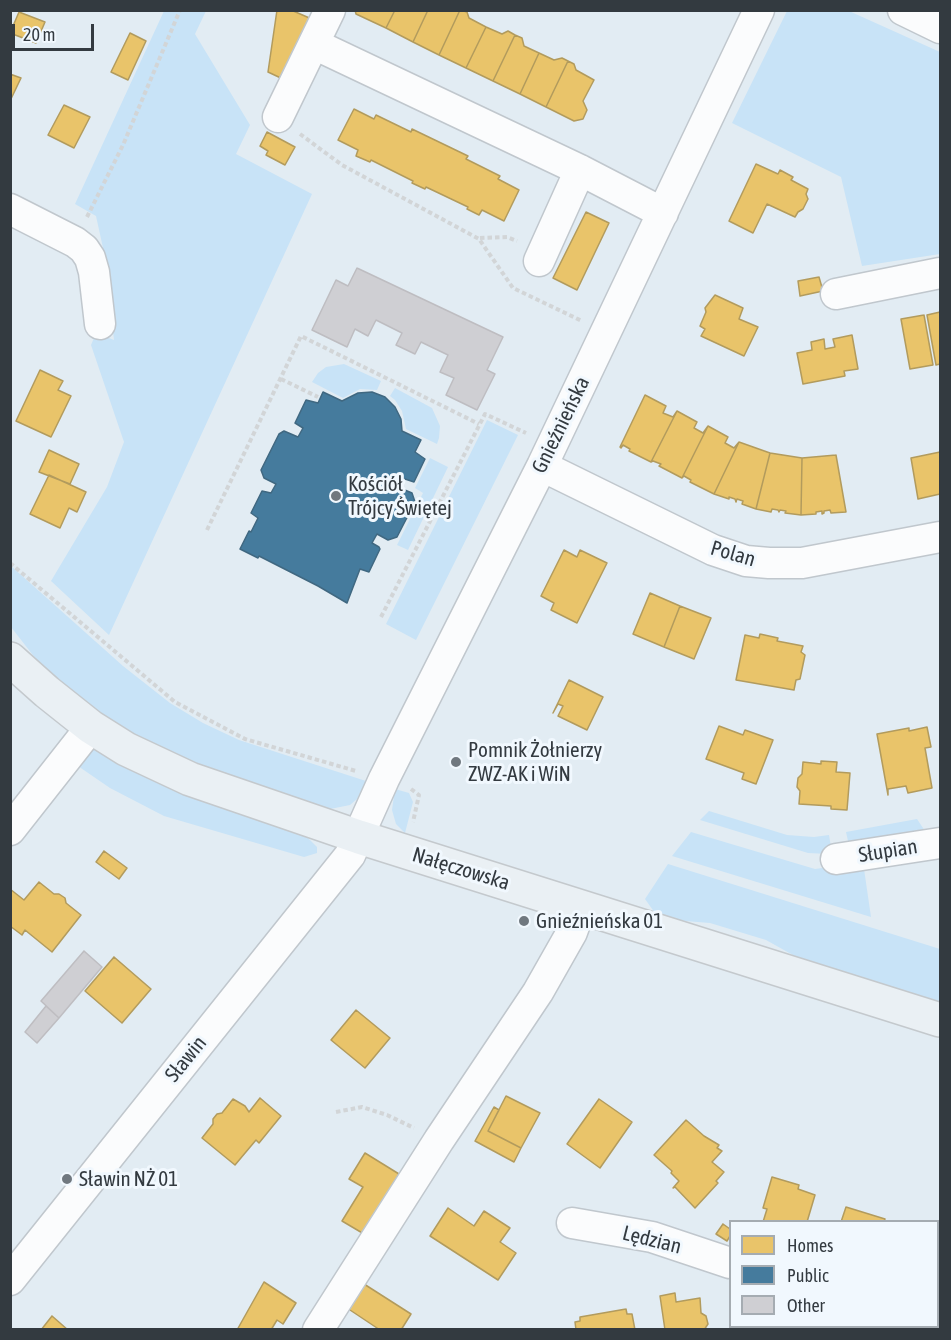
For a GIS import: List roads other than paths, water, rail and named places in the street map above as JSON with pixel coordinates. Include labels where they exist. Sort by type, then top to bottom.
[{"type":"main road","name":"Nałęczowska","points":[[10,659],[91,727],[126,749],[190,779],[359,837],[940,1020]]},
{"type":"street","points":[[278,117],[330,10]]},
{"type":"street","name":"Gnieźnieńska","points":[[359,837],[538,452],[663,213],[759,10]]},
{"type":"street","points":[[903,10],[940,28]]},
{"type":"street","points":[[314,44],[580,170],[663,213]]},
{"type":"street","points":[[541,257],[580,170]]},
{"type":"street","points":[[10,209],[75,242],[84,249],[90,258],[100,324]]},
{"type":"street","points":[[836,294],[940,273]]},
{"type":"street","name":"Polan","points":[[538,452],[713,550],[746,561],[802,562],[940,537]]},
{"type":"street","points":[[10,830],[91,727]]},
{"type":"street","name":"Sławin","points":[[10,1280],[348,860],[359,837]]},
{"type":"street","name":"Słupian","points":[[836,859],[940,843]]},
{"type":"street","points":[[318,1329],[439,1140],[538,992],[572,932],[581,907]]},
{"type":"street","name":"Lędzian","points":[[572,1223],[652,1237],[729,1263]]},
{"type":"place","name":"Kościół Trójcy Świętej","points":[[336,496]]},
{"type":"place","name":"Pomnik Żołnierzy ZWZ-AK i WiN","points":[[456,762]]},
{"type":"place","name":"Gnieźnieńska 01","points":[[524,921]]},
{"type":"place","name":"Sławin NŻ 01","points":[[67,1179]]}]
